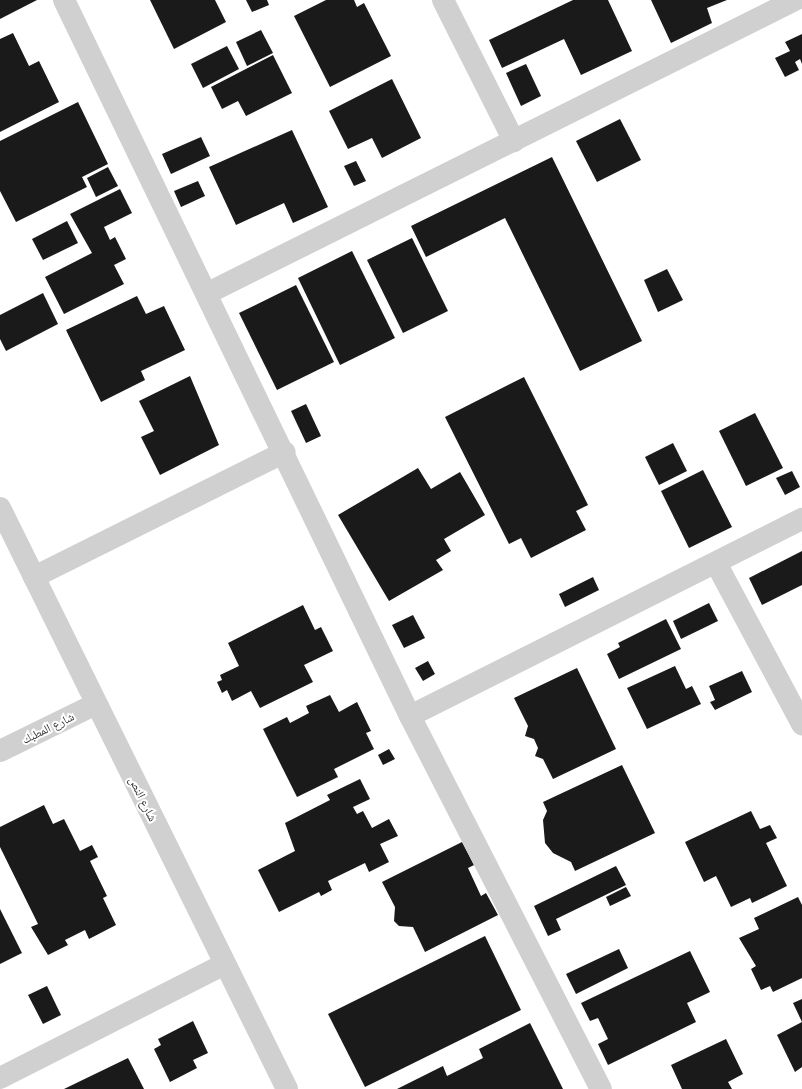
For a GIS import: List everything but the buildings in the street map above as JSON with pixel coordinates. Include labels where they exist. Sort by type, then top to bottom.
[{"type":"street","points":[[64,0],[285,452],[410,716],[602,1089]]},
{"type":"street","points":[[443,0],[514,141]]},
{"type":"street","points":[[208,293],[795,0]]},
{"type":"street","points":[[34,578],[285,452]]},
{"type":"street","name":"شارع النص","points":[[0,508],[287,1089]]},
{"type":"street","points":[[410,716],[802,519]]},
{"type":"street","points":[[716,563],[802,724]]},
{"type":"street","name":"شارع المطبك","points":[[0,751],[96,704]]},
{"type":"street","points":[[0,1078],[225,964]]}]
